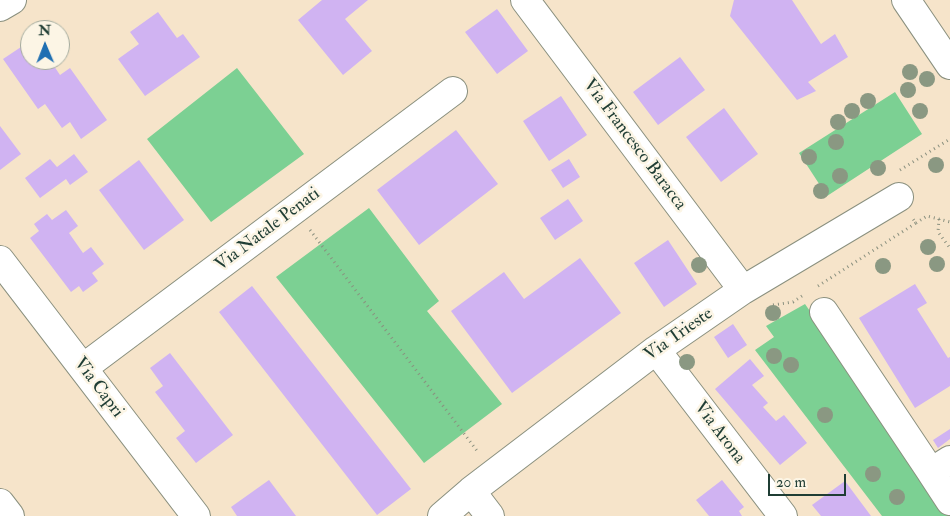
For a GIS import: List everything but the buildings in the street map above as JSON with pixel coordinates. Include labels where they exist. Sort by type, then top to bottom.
[{"type":"street","points":[[0,7],[12,0]]},
{"type":"street","name":"Via Francesco Baracca","points":[[524,0],[743,290]]},
{"type":"street","points":[[906,0],[950,65]]},
{"type":"street","name":"Via Natale Penati","points":[[83,368],[452,91]]},
{"type":"street","name":"Via Trieste","points":[[442,516],[494,473],[656,350],[743,290],[899,197]]},
{"type":"street","name":"Via Capri","points":[[0,260],[196,516]]},
{"type":"street","points":[[824,312],[941,466],[950,501]]},
{"type":"street","name":"Via Arona","points":[[656,350],[783,516]]},
{"type":"street","points":[[471,491],[490,516]]},
{"type":"street","points":[[0,503],[10,516]]},
{"type":"path","points":[[294,209],[494,473]]},
{"type":"path","points":[[916,223],[927,216],[950,222]]},
{"type":"path","points":[[939,219],[938,232],[950,248]]},
{"type":"green space","points":[[237,68],[304,154],[211,222],[147,139]]},
{"type":"green space","points":[[895,92],[922,134],[827,196],[799,153]]},
{"type":"green space","points":[[369,208],[439,301],[427,311],[502,404],[424,463],[276,277]]},
{"type":"green space","points":[[805,304],[950,513],[950,516],[882,516],[755,350],[774,337],[766,326]]}]
